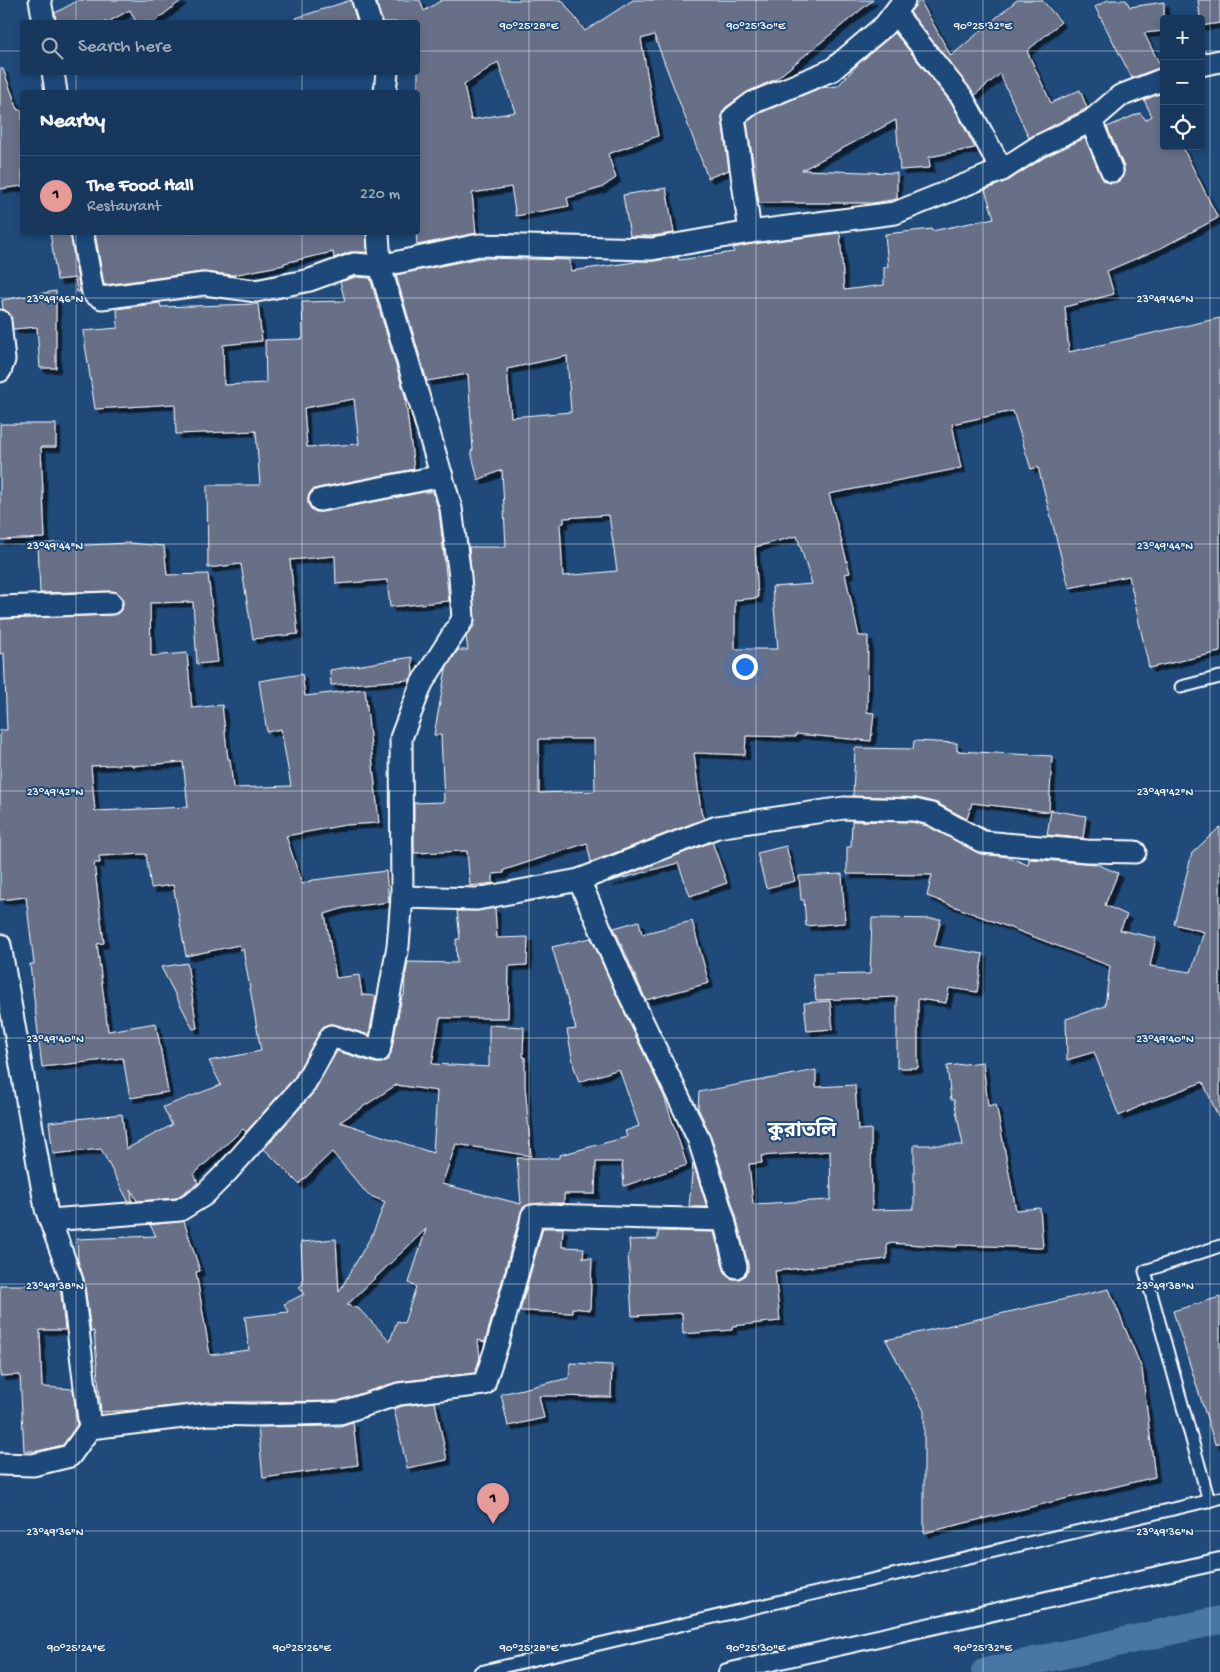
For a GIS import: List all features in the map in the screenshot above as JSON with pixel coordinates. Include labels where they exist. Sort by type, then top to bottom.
[{"type":"street","points":[[40,0],[44,20]]},
{"type":"street","points":[[362,0],[369,20]]},
{"type":"street","points":[[750,232],[734,117],[752,103],[832,70],[885,25],[900,7],[962,97],[1002,170]]},
{"type":"street","points":[[1205,64],[1220,61]]},
{"type":"street","points":[[53,75],[56,90]]},
{"type":"street","points":[[384,90],[387,75]]},
{"type":"street","points":[[83,235],[93,293],[102,298],[204,284],[256,291],[310,280],[354,264],[380,266],[479,246],[652,249],[750,232],[895,213],[1002,170],[1039,146],[1091,121],[1120,96],[1160,81]]},
{"type":"street","points":[[1091,121],[1112,171]]},
{"type":"street","points":[[50,1220],[180,1210],[204,1195],[227,1172],[304,1085],[331,1036],[379,1051],[398,946],[402,897],[401,738],[422,683],[463,619],[460,577],[451,508],[380,266],[378,235]]},
{"type":"street","points":[[0,321],[4,360],[0,371]]},
{"type":"street","points":[[320,500],[442,476]]},
{"type":"street","points":[[0,607],[111,603]]},
{"type":"street","points":[[402,897],[477,898],[579,880],[717,827],[844,808],[914,810],[931,814],[983,842],[1087,852],[1135,852]]},
{"type":"street","points":[[579,880],[625,985],[699,1140],[736,1266]]},
{"type":"street","points":[[0,945],[46,1209],[72,1281],[90,1428],[70,1456],[33,1465],[0,1464]]},
{"type":"street","points":[[90,1428],[208,1414],[340,1413],[399,1394],[484,1384],[498,1342],[532,1216],[724,1220]]},
{"type":"street","points":[[727,1672],[1220,1561]]},
{"type":"lane","points":[[1181,687],[1220,677]]},
{"type":"lane","points":[[480,1672],[1215,1499],[1144,1271],[1220,1246]]},
{"type":"building","points":[[79,0],[182,0],[157,20],[135,20],[130,10],[112,20],[56,20],[55,13]]},
{"type":"building","points":[[351,0],[356,20],[296,20],[296,18]]},
{"type":"building","points":[[376,0],[420,0],[424,11],[442,0],[562,0],[585,31],[633,0],[873,0],[776,79],[747,92],[726,107],[722,113],[722,119],[729,170],[708,178],[654,35],[641,39],[658,136],[608,154],[616,178],[601,188],[567,198],[569,206],[516,216],[511,187],[472,193],[476,233],[417,245],[416,235],[420,235],[420,90],[418,90],[418,75],[420,75],[420,20],[381,20]],"holes":[[[498,62],[515,112],[471,120],[464,85]]]},
{"type":"building","points":[[920,0],[951,56],[1017,0],[1042,0],[1061,22],[1027,51],[1051,103],[1080,90],[1087,108],[1029,138],[1000,74],[975,95],[910,12]]},
{"type":"building","points":[[1108,0],[1126,0],[1130,7],[1164,2],[1164,15],[1160,15],[1160,31],[1144,33],[1160,67],[1132,78],[1095,7]]},
{"type":"building","points":[[1198,0],[1220,0],[1220,23],[1205,25],[1205,15],[1200,15]]},
{"type":"building","points":[[895,33],[952,104],[975,148],[929,157],[930,168],[900,170],[896,120],[802,170],[897,173],[897,199],[873,203],[759,203],[747,122],[758,114],[820,88],[838,86],[860,62]]},
{"type":"building","points":[[0,69],[3,69],[18,110],[20,110],[20,186],[0,189]]},
{"type":"building","points":[[1160,94],[1160,150],[1184,150],[1218,218],[1161,248],[1107,271],[1114,294],[1065,307],[1069,352],[1220,318],[1220,652],[1149,668],[1129,576],[1069,588],[1038,467],[1031,469],[1013,411],[952,424],[961,468],[829,494],[850,573],[845,574],[859,636],[868,636],[867,712],[874,713],[871,741],[796,734],[796,737],[746,736],[745,755],[694,753],[701,812],[704,819],[591,862],[587,843],[504,870],[504,873],[493,874],[493,883],[470,886],[467,851],[414,853],[414,803],[444,802],[441,735],[434,735],[446,669],[458,650],[468,650],[466,637],[474,626],[469,547],[506,547],[502,470],[478,480],[471,451],[473,450],[468,374],[427,381],[396,275],[480,258],[570,260],[571,271],[635,261],[654,261],[678,257],[679,260],[734,252],[733,248],[752,244],[840,233],[844,290],[884,285],[884,267],[888,267],[885,234],[932,229],[932,231],[994,218],[985,190],[1009,180],[1045,157],[1085,138],[1104,181],[1110,183],[1117,182],[1122,178],[1124,167],[1107,127],[1140,113],[1146,120],[1152,116],[1144,100]],"holes":[[[567,356],[571,412],[511,417],[507,369]],[[609,515],[617,571],[563,576],[560,524],[564,523],[564,518]],[[797,536],[812,584],[772,587],[778,649],[735,649],[735,600],[758,598],[755,547]],[[539,739],[594,739],[595,791],[539,793]]]},
{"type":"building","points":[[666,188],[674,233],[630,236],[623,195]]},
{"type":"building","points":[[50,235],[70,235],[80,292],[77,292],[75,278],[57,280]]},
{"type":"building","points":[[96,235],[366,235],[367,252],[350,252],[334,258],[333,252],[284,263],[284,265],[233,275],[202,272],[104,285]]},
{"type":"building","points":[[356,277],[370,278],[405,396],[414,469],[318,488],[312,490],[308,496],[308,503],[311,509],[316,512],[322,512],[424,492],[433,492],[439,511],[449,601],[390,607],[387,580],[336,584],[335,556],[290,560],[298,634],[253,639],[241,564],[208,568],[207,485],[260,485],[256,431],[176,434],[175,404],[95,409],[83,331],[118,328],[117,309],[160,303],[161,307],[258,304],[262,341],[223,345],[224,385],[266,383],[265,340],[303,339],[302,302],[345,301],[340,282]],"holes":[[[354,399],[359,444],[307,447],[304,408]]]},
{"type":"building","points":[[56,291],[56,368],[40,368],[37,327],[13,329],[10,314],[3,309],[2,300]]},
{"type":"building","points":[[0,424],[56,424],[56,447],[41,447],[45,538],[0,540]]},
{"type":"building","points":[[66,542],[67,546],[129,543],[164,546],[167,575],[208,574],[218,662],[197,664],[193,602],[150,603],[151,656],[187,653],[192,708],[222,705],[233,788],[291,786],[281,729],[267,732],[259,681],[302,674],[305,696],[365,689],[379,823],[345,825],[286,836],[302,884],[313,880],[386,871],[389,902],[344,908],[325,914],[336,978],[359,975],[362,995],[376,996],[369,1035],[334,1024],[324,1026],[294,1078],[246,1132],[243,1129],[194,1174],[198,1183],[176,1198],[137,1201],[131,1189],[132,1201],[128,1201],[101,1149],[53,1154],[49,1122],[122,1114],[126,1149],[172,1125],[163,1107],[221,1085],[209,1061],[261,1051],[243,949],[240,950],[239,945],[186,956],[173,885],[151,888],[146,854],[99,856],[100,863],[94,863],[104,943],[97,944],[108,1031],[156,1023],[168,1092],[130,1098],[123,1058],[42,1067],[30,964],[34,964],[26,897],[0,900],[0,730],[7,730],[4,653],[0,654],[0,619],[111,615],[118,613],[122,609],[123,603],[121,596],[117,592],[111,591],[40,593],[38,544]],"holes":[[[183,762],[188,807],[95,811],[91,766],[132,764],[132,766]]]},
{"type":"building","points":[[412,657],[413,674],[410,680],[331,685],[330,670]]},
{"type":"building","points":[[914,741],[957,743],[957,751],[1052,756],[1049,812],[972,803],[967,819],[937,803],[917,798],[853,796],[855,748],[913,749]]},
{"type":"building","points":[[1051,810],[1086,816],[1083,838],[1047,835]]},
{"type":"building","points":[[852,821],[912,822],[927,826],[982,854],[1008,857],[1028,865],[1029,859],[1096,864],[1118,873],[1105,905],[1127,915],[1120,930],[1156,938],[1150,966],[1191,972],[1204,932],[1174,924],[1192,853],[1220,827],[1220,1121],[1203,1082],[1149,1102],[1119,1116],[1094,1052],[1067,1060],[1066,1019],[1105,1006],[1110,966],[927,896],[932,875],[847,874],[847,847],[851,847]]},
{"type":"building","points":[[712,842],[727,883],[690,896],[678,863],[608,882]]},
{"type":"building","points":[[786,846],[795,881],[766,888],[757,853]]},
{"type":"building","points":[[842,874],[845,923],[806,926],[804,900],[801,900],[799,876]]},
{"type":"building","points":[[495,908],[497,938],[528,937],[527,965],[509,966],[508,1018],[440,1018],[432,1064],[489,1067],[489,1025],[524,1027],[523,1057],[525,1057],[525,1085],[531,1156],[456,1144],[442,1184],[521,1204],[517,1158],[560,1158],[560,1155],[627,1137],[625,1131],[639,1126],[619,1069],[579,1082],[574,1067],[567,1030],[576,1029],[552,947],[591,938],[664,1096],[687,1165],[624,1186],[622,1162],[596,1162],[595,1194],[564,1194],[564,1203],[531,1204],[522,1209],[485,1342],[478,1340],[480,1358],[475,1373],[397,1382],[338,1401],[209,1402],[101,1412],[94,1331],[91,1332],[84,1279],[78,1260],[77,1239],[156,1236],[150,1225],[184,1221],[200,1271],[196,1272],[210,1355],[249,1350],[245,1317],[288,1312],[284,1304],[304,1294],[299,1287],[303,1284],[301,1242],[336,1239],[339,1292],[373,1233],[385,1202],[368,1195],[332,1152],[299,1184],[264,1149],[313,1093],[337,1051],[375,1063],[382,1063],[388,1060],[402,996],[404,996],[408,962],[457,963],[456,939],[460,939],[457,911],[477,911]],"holes":[[[396,1085],[437,1091],[433,1153],[340,1122]],[[426,1229],[409,1283],[416,1287],[404,1323],[397,1321],[390,1341],[359,1309],[347,1305]]]},
{"type":"building","points":[[872,918],[941,919],[934,946],[983,954],[977,992],[949,988],[946,1003],[918,999],[918,1068],[897,1068],[897,997],[816,1000],[813,975],[870,974]]},
{"type":"building","points":[[639,921],[642,934],[692,921],[709,983],[646,1000],[614,928]]},
{"type":"building","points":[[187,963],[197,1028],[193,1029],[161,967]]},
{"type":"building","points":[[830,1001],[833,1029],[807,1031],[804,1003]]},
{"type":"building","points":[[983,1062],[988,1106],[996,1104],[1016,1210],[1040,1208],[1043,1248],[957,1245],[957,1247],[887,1243],[887,1259],[775,1271],[780,1321],[732,1326],[732,1330],[683,1334],[682,1313],[632,1316],[628,1254],[630,1253],[629,1240],[658,1239],[658,1231],[714,1232],[727,1275],[732,1279],[739,1279],[748,1271],[736,1216],[711,1136],[698,1108],[699,1092],[816,1070],[816,1087],[855,1085],[858,1130],[871,1129],[872,1210],[914,1209],[914,1145],[963,1145],[954,1100],[951,1100],[947,1066]],"holes":[[[830,1151],[831,1200],[753,1204],[749,1164],[762,1163],[761,1156]]]},
{"type":"building","points":[[693,1163],[707,1207],[689,1207]]},
{"type":"building","points":[[543,1228],[563,1228],[562,1247],[584,1248],[583,1258],[592,1258],[590,1310],[572,1308],[572,1313],[520,1311]]},
{"type":"building","points":[[0,1285],[60,1285],[65,1330],[40,1330],[42,1387],[73,1389],[77,1425],[63,1445],[38,1451],[24,1451],[20,1375],[0,1376]]},
{"type":"building","points":[[1109,1289],[1142,1369],[1155,1477],[924,1533],[924,1411],[886,1340]]},
{"type":"building","points":[[1220,1297],[1220,1443],[1215,1444],[1173,1311]]},
{"type":"building","points":[[570,1363],[612,1365],[611,1397],[539,1396],[544,1418],[508,1426],[501,1394],[569,1378]]},
{"type":"building","points":[[435,1402],[447,1460],[407,1468],[394,1409],[402,1406]]},
{"type":"building","points":[[353,1422],[358,1465],[263,1478],[258,1427],[340,1426]]},
{"type":"waterway","points":[[985,1672],[1220,1620]]},
{"type":"place","name":"The Food Hall","points":[[493,1524]]},
{"type":"district","name":"কুরাতলি","points":[[802,1129]]}]
